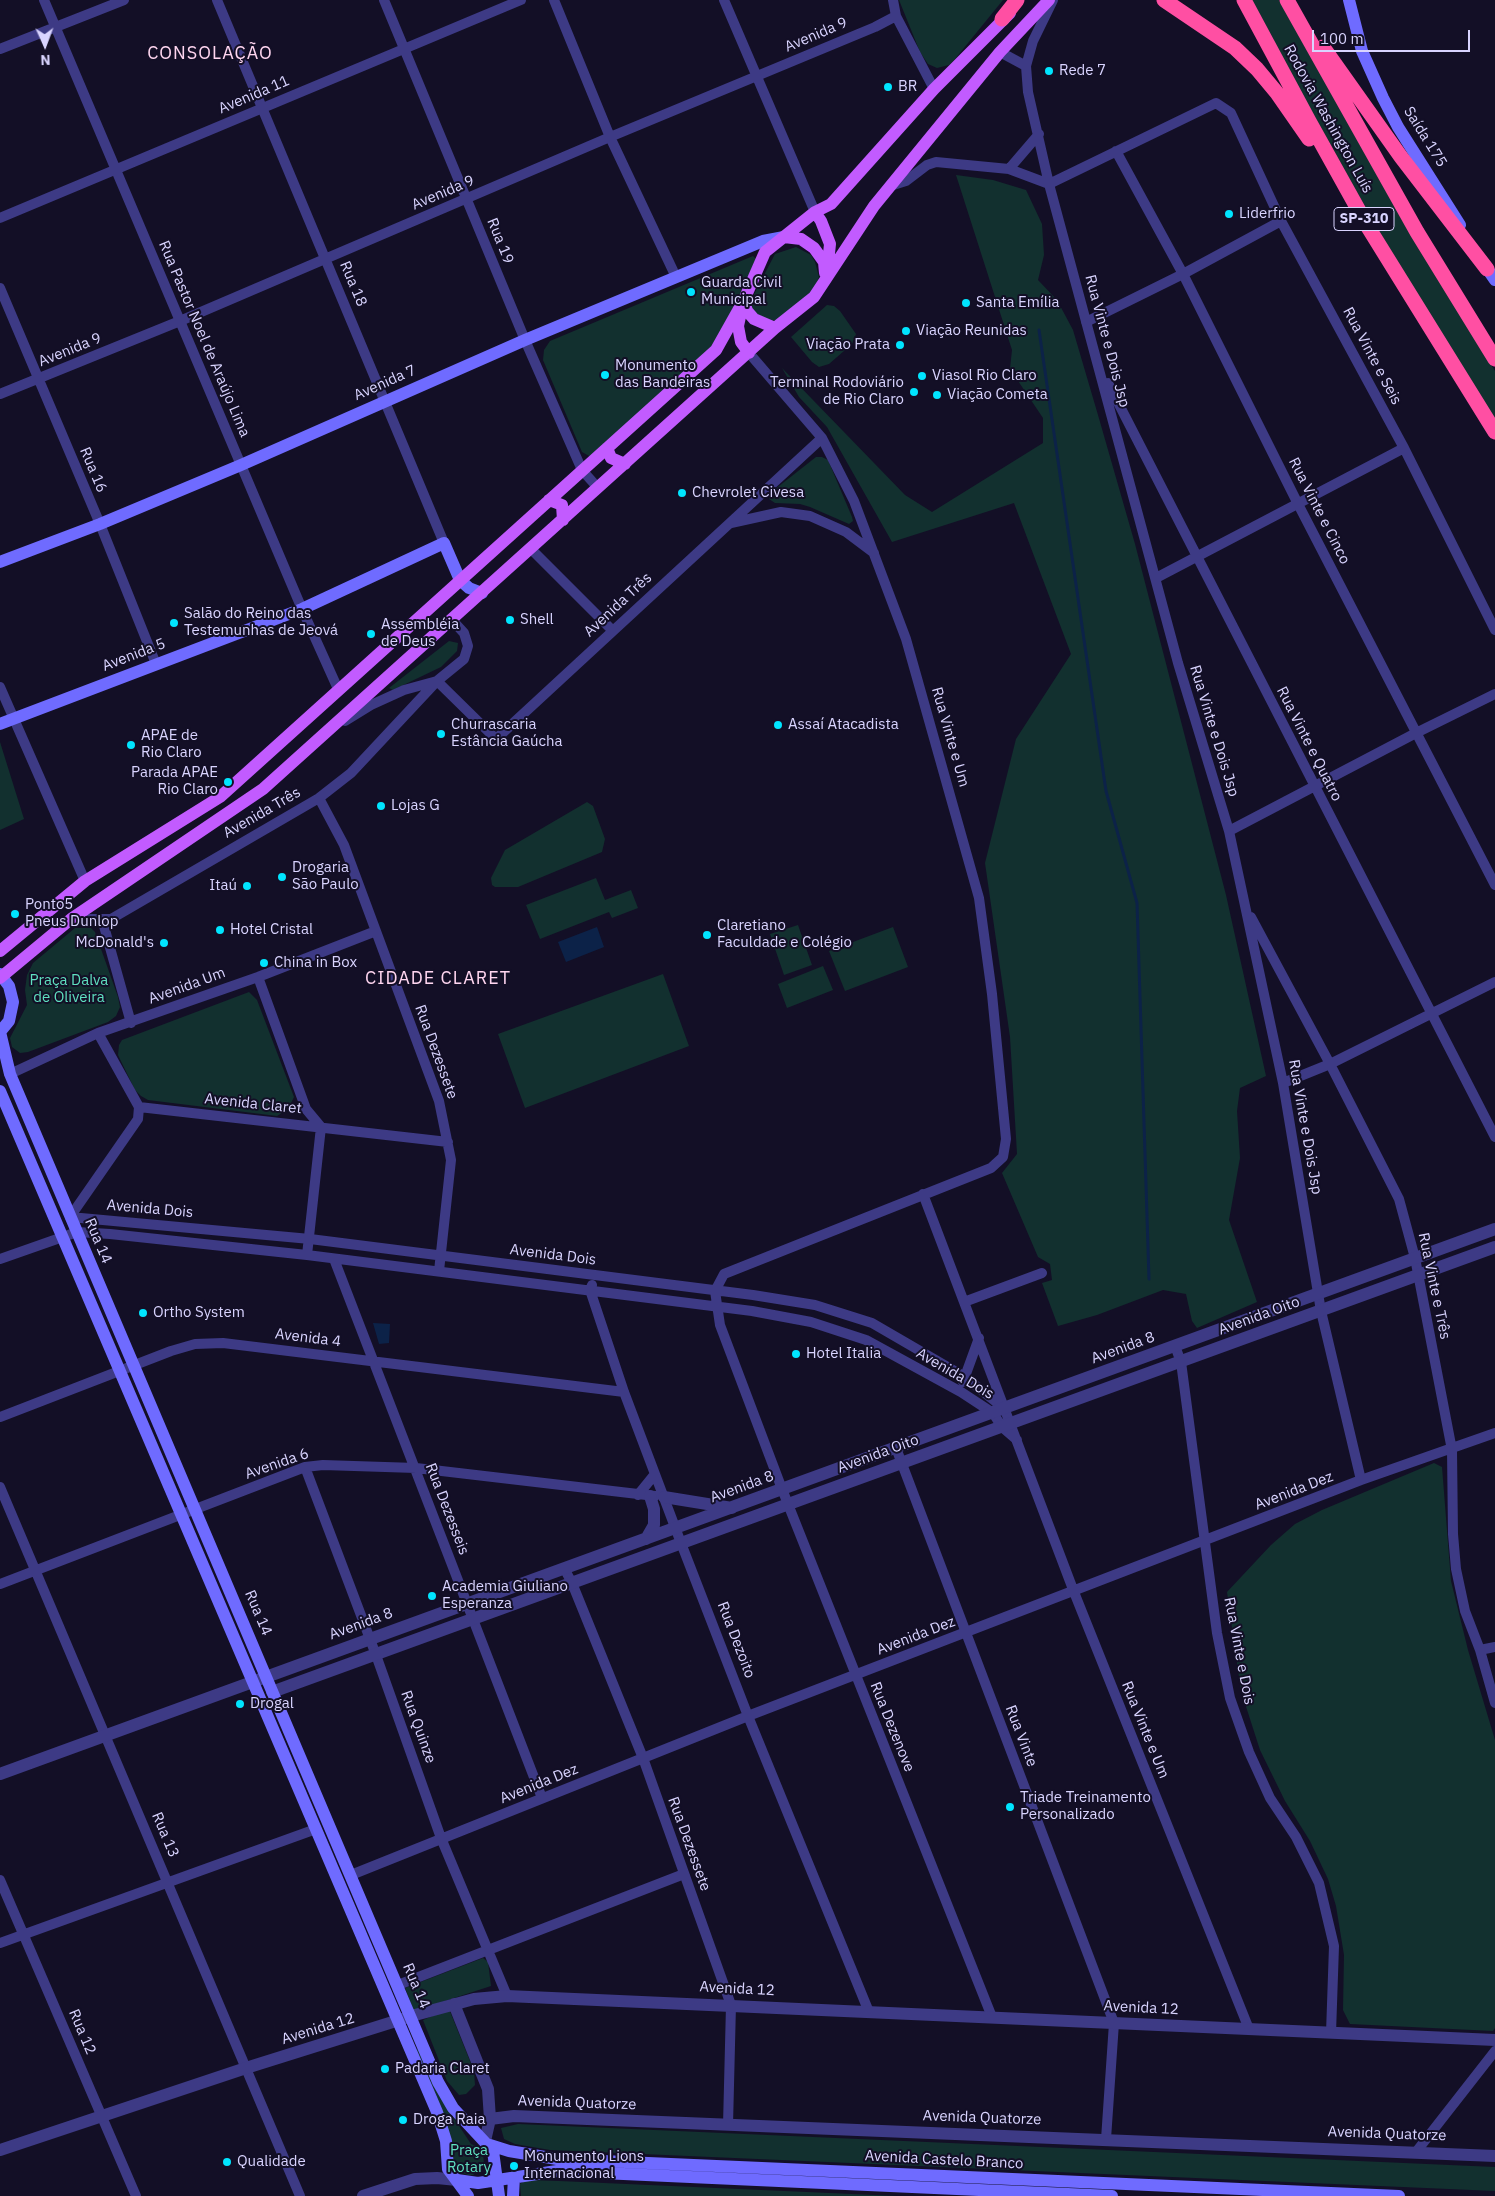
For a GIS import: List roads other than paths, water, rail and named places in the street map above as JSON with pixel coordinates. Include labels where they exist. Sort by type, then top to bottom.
[{"type":"highway","points":[[1002,19],[1017,0]]},
{"type":"highway","points":[[1164,0],[1235,48],[1257,69],[1277,93],[1368,227]]},
{"type":"highway","name":"Rodovia Washington Luís","points":[[1244,0],[1308,121],[1368,227],[1495,432]]},
{"type":"highway","points":[[1288,0],[1401,157],[1491,274]]},
{"type":"highway","name":"Rodovia Washington Luís","points":[[1288,0],[1417,232],[1495,359]]},
{"type":"main road","points":[[0,951],[85,881],[220,797],[716,350],[744,300],[766,252],[815,212],[832,204],[934,89],[1002,19],[1024,0]]},
{"type":"main road","points":[[0,1032],[8,1021],[13,1002],[9,986],[1,976],[71,919],[263,789],[775,328],[814,297],[869,212],[889,186],[1000,52],[1049,0]]},
{"type":"main road","name":"Saída 175","points":[[1348,0],[1362,50],[1398,127],[1491,274]]},
{"type":"main road","points":[[815,212],[830,244],[826,281]]},
{"type":"main road","points":[[784,236],[801,239],[814,248],[824,262],[826,281]]},
{"type":"main road","name":"Avenida 7","points":[[0,562],[100,524],[241,465],[525,340],[676,277],[763,241],[784,236]]},
{"type":"main road","points":[[744,300],[747,311],[754,319],[775,328]]},
{"type":"main road","points":[[744,300],[738,326],[741,342],[749,353]]},
{"type":"main road","points":[[607,448],[611,458],[625,464]]},
{"type":"main road","points":[[549,500],[562,505],[563,520]]},
{"type":"main road","name":"Rua 18","points":[[444,543],[460,580]]},
{"type":"main road","name":"Avenida 5","points":[[0,724],[302,609],[444,543]]},
{"type":"main road","points":[[460,580],[469,588],[482,593]]},
{"type":"main road","name":"Rua 14","points":[[0,1032],[10,1074],[438,2082],[454,2108],[488,2143],[493,2151],[500,2196]]},
{"type":"main road","name":"Rua 14","points":[[0,1091],[437,2112],[446,2141],[448,2169],[468,2196]]},
{"type":"main road","name":"Avenida Castelo Branco","points":[[488,2143],[557,2165],[1112,2196]]},
{"type":"main road","name":"Avenida Castelo Branco","points":[[457,2180],[478,2183],[514,2177],[557,2165],[1399,2196]]},
{"type":"main road","points":[[513,2196],[514,2177]]},
{"type":"street","name":"Rua Pastor Noel de Araújo Lima","points":[[44,0],[117,168],[302,609],[338,689]]},
{"type":"street","points":[[0,49],[124,0]]},
{"type":"street","name":"Rua 18","points":[[217,0],[444,543]]},
{"type":"street","name":"Rua 19","points":[[384,0],[525,340],[582,470],[598,488]]},
{"type":"street","name":"Avenida 11","points":[[0,218],[521,0]]},
{"type":"street","points":[[554,0],[610,137],[676,277]]},
{"type":"street","points":[[724,0],[815,212]]},
{"type":"street","points":[[894,0],[896,16],[934,89]]},
{"type":"street","name":"Rua Vinte e Dois Jsp","points":[[1053,0],[1033,41],[1026,66],[1028,92],[1049,184],[1178,663],[1229,831],[1282,1083],[1321,1311],[1361,1480]]},
{"type":"street","name":"Avenida 9","points":[[0,394],[180,321],[610,137],[875,27],[896,16]]},
{"type":"street","points":[[1000,52],[1026,66]]},
{"type":"street","name":"Rua Vinte e Seis","points":[[1116,152],[1216,103],[1231,113],[1281,221],[1404,448],[1495,630]]},
{"type":"street","points":[[1009,169],[1039,134]]},
{"type":"street","points":[[889,186],[906,181],[927,165],[936,162],[1009,169],[1049,184],[1116,152]]},
{"type":"street","name":"Rua Vinte e Cinco","points":[[1116,152],[1183,274],[1298,504],[1495,885]]},
{"type":"street","points":[[1086,322],[1183,274],[1281,221]]},
{"type":"street","name":"Rua 16","points":[[0,288],[100,524],[156,664]]},
{"type":"street","name":"Rua Vinte e Um","points":[[749,353],[822,438],[854,501],[906,639],[980,899],[992,994],[1006,1140],[1003,1157],[995,1166],[923,1194]]},
{"type":"street","name":"Rua Vinte e Quatro","points":[[1098,364],[1198,555],[1314,787],[1495,1137]]},
{"type":"street","name":"Avenida Três","points":[[437,681],[496,739],[822,438]]},
{"type":"street","points":[[1156,578],[1404,448]]},
{"type":"street","points":[[730,523],[781,512],[810,516],[846,532],[874,553]]},
{"type":"street","points":[[531,549],[613,631]]},
{"type":"street","name":"Avenida Três","points":[[71,919],[111,919],[319,798],[351,773],[437,681],[464,660],[468,646],[464,633],[452,620]]},
{"type":"street","points":[[329,730],[371,705],[404,690],[437,681]]},
{"type":"street","points":[[0,687],[85,881]]},
{"type":"street","points":[[1229,831],[1416,733],[1495,694]]},
{"type":"street","name":"Rua Dezessete","points":[[319,798],[344,845],[439,1101],[451,1160],[439,1271]]},
{"type":"street","name":"Rua Vinte e Três","points":[[1245,906],[1330,1064],[1399,1199],[1415,1258],[1452,1450],[1453,1534],[1456,1570],[1465,1612],[1480,1650],[1495,1702]]},
{"type":"street","points":[[102,919],[131,1022]]},
{"type":"street","name":"Avenida Um","points":[[10,1074],[98,1033],[258,977],[376,931]]},
{"type":"street","points":[[258,977],[306,1109],[321,1127],[307,1255]]},
{"type":"street","points":[[1282,1083],[1330,1064],[1495,982]]},
{"type":"street","points":[[70,1217],[138,1119],[139,1107],[98,1033]]},
{"type":"street","name":"Avenida Claret","points":[[139,1107],[448,1142]]},
{"type":"street","points":[[715,1290],[724,1274],[923,1194],[979,1338],[999,1411]]},
{"type":"street","name":"Avenida Dois","points":[[70,1217],[310,1239],[715,1290],[815,1305],[872,1323],[965,1377],[999,1411]]},
{"type":"street","name":"Avenida 8","points":[[0,1774],[1495,1229]]},
{"type":"street","points":[[0,1259],[77,1232]]},
{"type":"street","name":"Avenida Dois","points":[[77,1232],[307,1255],[439,1271],[718,1306],[811,1322],[866,1340],[999,1411]]},
{"type":"street","name":"Avenida Oito","points":[[272,1692],[1495,1247]]},
{"type":"street","name":"Rua Dezesseis","points":[[334,1259],[542,1798]]},
{"type":"street","points":[[573,1288],[575,1273]]},
{"type":"street","points":[[964,1302],[1042,1273]]},
{"type":"street","points":[[590,1290],[595,1275]]},
{"type":"street","name":"Rua Dezoito","points":[[590,1290],[624,1392],[748,1716],[869,2012]]},
{"type":"street","name":"Rua Dezenove","points":[[715,1290],[720,1325],[782,1489],[992,2017]]},
{"type":"street","points":[[961,1392],[979,1338]]},
{"type":"street","name":"Avenida 4","points":[[0,1417],[134,1364],[195,1344],[223,1343],[624,1392]]},
{"type":"street","name":"Rua Vinte e Dois","points":[[1175,1346],[1181,1362],[1217,1633],[1230,1698],[1249,1752],[1270,1798],[1296,1837],[1319,1883],[1334,1946],[1331,2033]]},
{"type":"street","points":[[1116,1368],[1123,1382]]},
{"type":"street","name":"Rua Vinte e Um","points":[[999,1411],[1017,1440],[1074,1592],[1249,2029]]},
{"type":"street","name":"Avenida Dez","points":[[351,1875],[748,1716],[1206,1542],[1361,1480],[1452,1450],[1495,1433]]},
{"type":"street","name":"Rua Vinte","points":[[896,1448],[1114,2023],[1106,2139]]},
{"type":"street","name":"Avenida 6","points":[[0,1584],[305,1467],[323,1465],[416,1468],[664,1497]]},
{"type":"street","name":"Rua Quinze","points":[[305,1467],[442,1838],[507,1996]]},
{"type":"street","points":[[646,1539],[654,1525],[654,1509],[644,1495],[655,1474]]},
{"type":"street","name":"Rua 13","points":[[0,1487],[300,2196]]},
{"type":"street","points":[[664,1497],[732,1508]]},
{"type":"street","name":"Rua Dezessete","points":[[564,1568],[572,1583],[643,1758],[731,2006],[728,2125]]},
{"type":"street","points":[[1480,1650],[1495,1647]]},
{"type":"street","points":[[0,1943],[316,1829]]},
{"type":"street","points":[[398,1985],[684,1874]]},
{"type":"street","name":"Rua 12","points":[[0,1880],[136,2196]]},
{"type":"street","name":"Avenida 12","points":[[0,2150],[246,2068],[411,2016],[474,1999],[507,1996],[1495,2040]]},
{"type":"street","points":[[454,2004],[488,2089],[490,2119],[488,2143]]},
{"type":"street","points":[[1416,2152],[1495,2051]]},
{"type":"street","name":"Avenida Quatorze","points":[[490,2119],[514,2116],[1495,2156]]},
{"type":"street","points":[[363,2196],[416,2179],[437,2178],[457,2180]]},
{"type":"water","points":[[597,927],[604,947],[566,962],[558,942]]},
{"type":"water","points":[[373,1323],[390,1324],[389,1343],[379,1344]]},
{"type":"waterway","points":[[1039,330],[1106,791],[1137,903],[1149,1279]]},
{"type":"place","name":"Rede 7","points":[[1049,71]]},
{"type":"place","name":"BR","points":[[888,87]]},
{"type":"place","name":"Liderfrio","points":[[1229,214]]},
{"type":"place","name":"Guarda Civil Municipal","points":[[691,292]]},
{"type":"place","name":"Santa Emília","points":[[966,303]]},
{"type":"place","name":"Viação Reunidas","points":[[906,331]]},
{"type":"place","name":"Viação Prata","points":[[900,345]]},
{"type":"place","name":"Monumento das Bandeiras","points":[[605,375]]},
{"type":"place","name":"Viasol Rio Claro","points":[[922,376]]},
{"type":"place","name":"Terminal Rodoviário de Rio Claro","points":[[914,392]]},
{"type":"place","name":"Viação Cometa","points":[[937,395]]},
{"type":"place","name":"Chevrolet Civesa","points":[[682,493]]},
{"type":"place","name":"Shell","points":[[510,620]]},
{"type":"place","name":"Salão do Reino das Testemunhas de Jeová","points":[[174,623]]},
{"type":"place","name":"Assembléia de Deus","points":[[371,634]]},
{"type":"place","name":"Assaí Atacadista","points":[[778,725]]},
{"type":"place","name":"Churrascaria Estância Gaúcha","points":[[441,734]]},
{"type":"place","name":"APAE de Rio Claro","points":[[131,745]]},
{"type":"place","name":"Parada APAE Rio Claro","points":[[228,782]]},
{"type":"place","name":"Lojas G","points":[[381,806]]},
{"type":"place","name":"Drogaria São Paulo","points":[[282,877]]},
{"type":"place","name":"Itaú","points":[[247,886]]},
{"type":"place","name":"Ponto5 Pneus Dunlop","points":[[15,914]]},
{"type":"place","name":"Hotel Cristal","points":[[220,930]]},
{"type":"place","name":"Claretiano Faculdade e Colégio","points":[[707,935]]},
{"type":"place","name":"McDonald's","points":[[164,943]]},
{"type":"place","name":"China in Box","points":[[264,963]]},
{"type":"place","name":"Ortho System","points":[[143,1313]]},
{"type":"place","name":"Hotel Italia","points":[[796,1354]]},
{"type":"place","name":"Academia Giuliano Esperanza","points":[[432,1596]]},
{"type":"place","name":"Drogal","points":[[240,1704]]},
{"type":"place","name":"Triade Treinamento Personalizado","points":[[1010,1807]]},
{"type":"place","name":"Padaria Claret","points":[[385,2069]]},
{"type":"place","name":"Droga Raia","points":[[403,2120]]},
{"type":"place","name":"Qualidade","points":[[227,2162]]},
{"type":"place","name":"Monumento Lions Internacional","points":[[514,2166]]},
{"type":"district","name":"CONSOLAÇÃO","points":[[210,54]]},
{"type":"district","name":"CIDADE CLARET","points":[[438,979]]},
{"type":"park label","name":"Praça Dalva de Oliveira","points":[[69,990]]},
{"type":"park label","name":"Praça Rotary","points":[[469,2160]]}]
